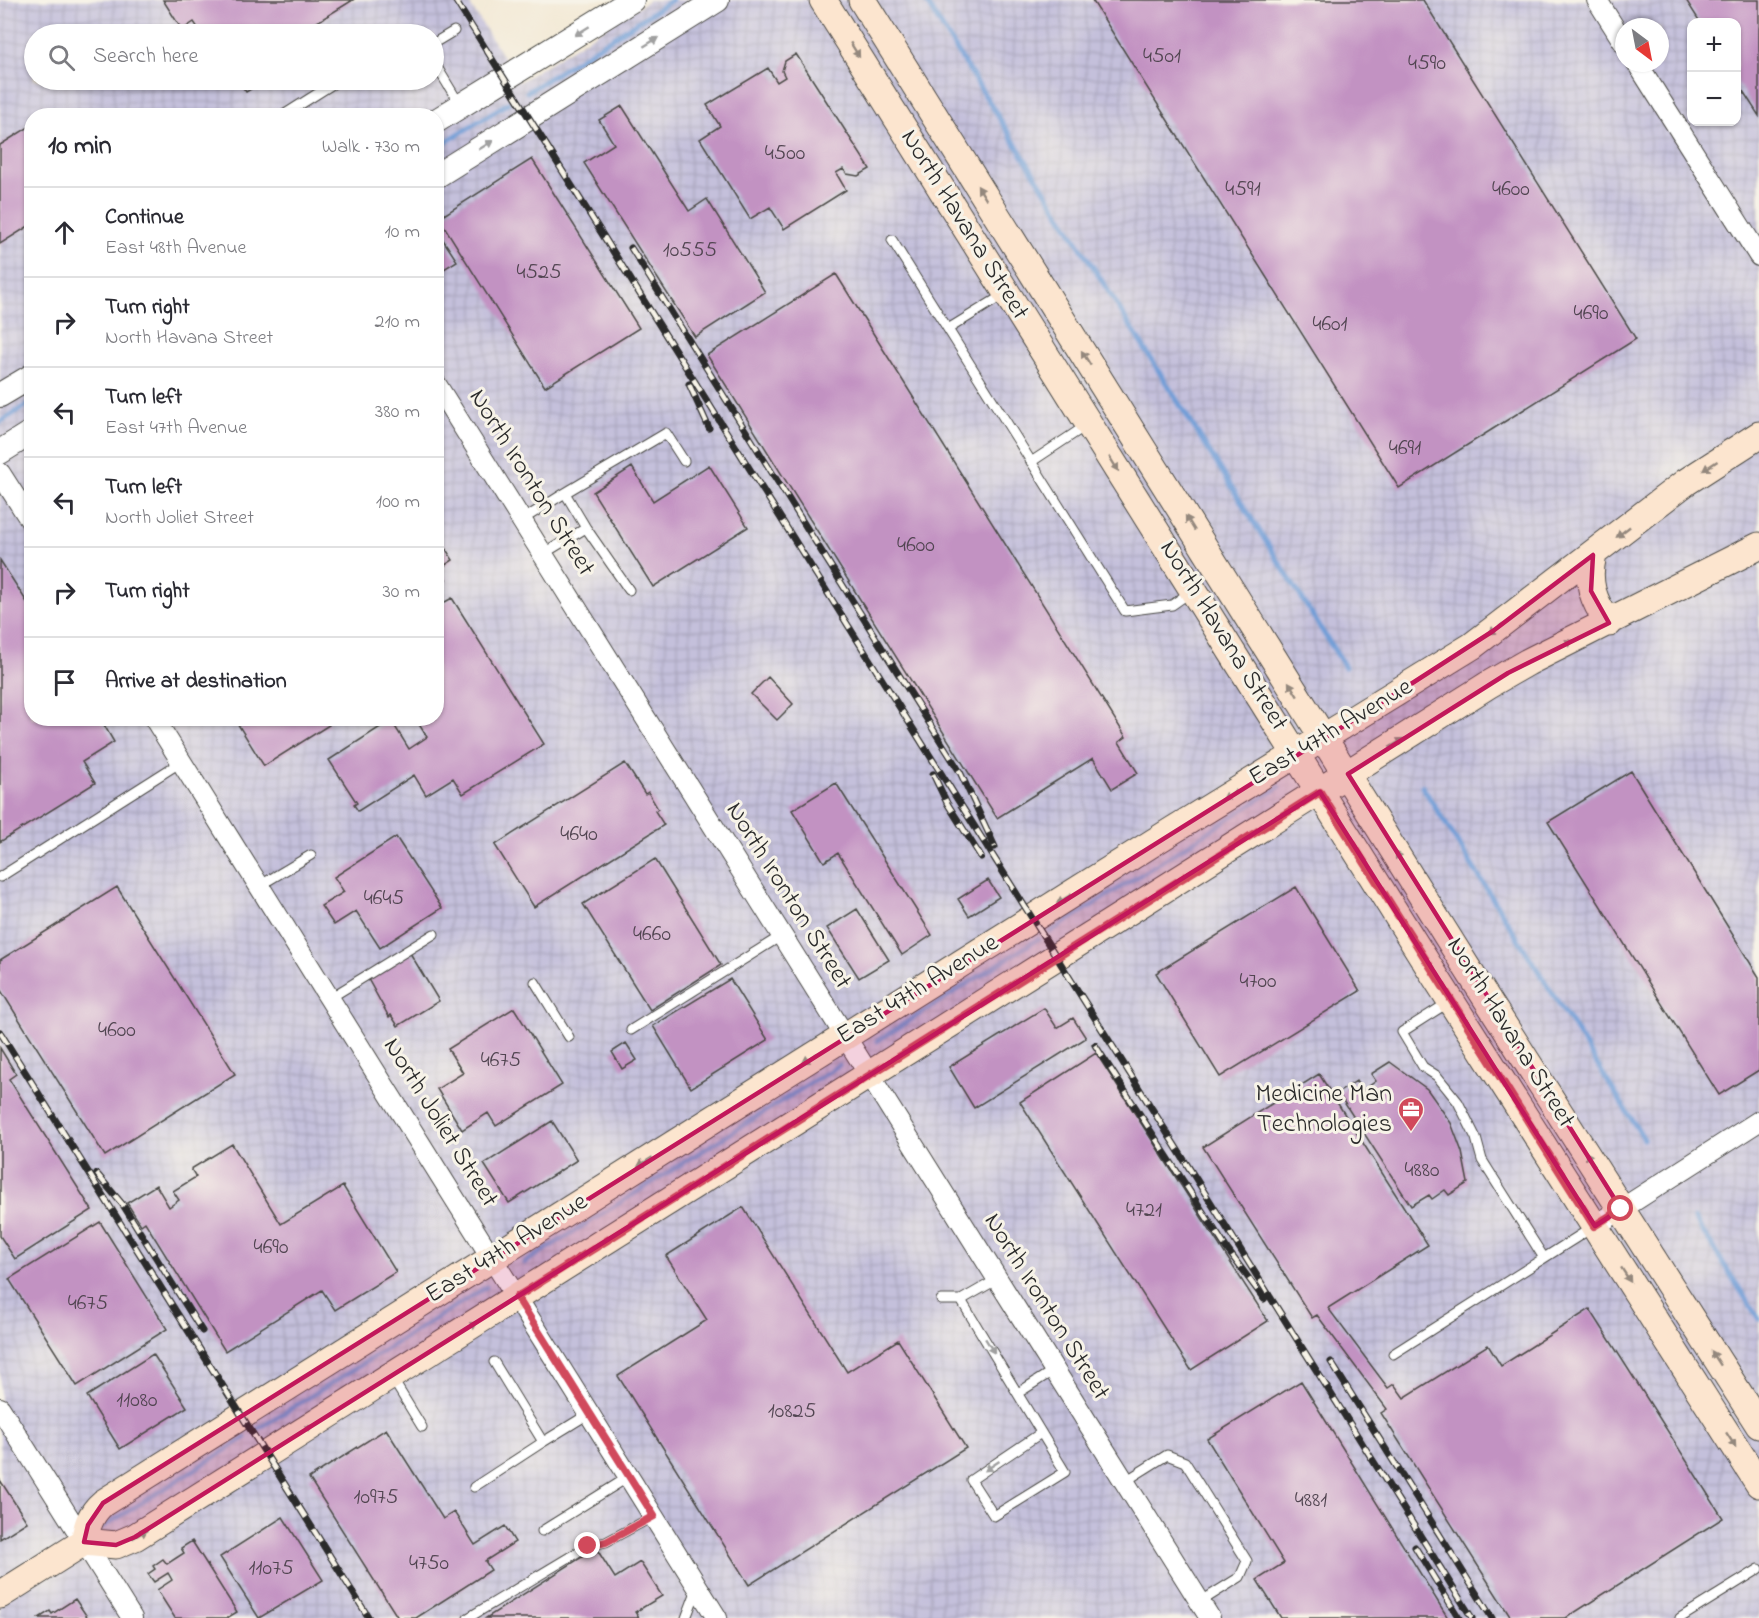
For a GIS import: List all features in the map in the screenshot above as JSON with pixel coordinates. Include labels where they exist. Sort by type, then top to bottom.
[{"type":"main road","name":"North Havana Street","points":[[824,0],[1451,1001],[1759,1484]]},
{"type":"main road","name":"North Havana Street","points":[[862,0],[1324,738],[1759,1425]]},
{"type":"main road","name":"East 47th Avenue","points":[[1759,435],[1686,482],[1472,646],[844,1036],[103,1503],[94,1511],[84,1542],[116,1545],[135,1537],[1508,673],[1759,546]]},
{"type":"main road","points":[[1593,555],[1590,572],[1591,591],[1609,623]]},
{"type":"main road","points":[[0,1595],[84,1542]]},
{"type":"street","points":[[444,116],[632,0]]},
{"type":"street","points":[[444,171],[717,0]]},
{"type":"street","points":[[1597,0],[1615,29]]},
{"type":"street","points":[[1643,72],[1759,256]]},
{"type":"street","points":[[0,395],[24,381]]},
{"type":"street","name":"North Ironton Street","points":[[444,397],[996,1281],[1205,1610]]},
{"type":"street","points":[[0,452],[24,437]]},
{"type":"street","points":[[0,473],[24,510]]},
{"type":"street","name":"North Joliet Street","points":[[159,726],[717,1618]]},
{"type":"street","points":[[1594,1226],[1759,1121]]},
{"type":"street","points":[[0,1408],[132,1618]]},
{"type":"lane","points":[[444,37],[454,31]]},
{"type":"lane","points":[[444,79],[460,105]]},
{"type":"lane","points":[[295,108],[323,90]]},
{"type":"lane","points":[[892,240],[1125,611],[1172,605],[1194,590]]},
{"type":"lane","points":[[948,329],[1007,293]]},
{"type":"lane","points":[[1031,462],[1089,424]]},
{"type":"lane","points":[[522,520],[666,434],[684,461]]},
{"type":"lane","points":[[565,494],[629,590]]},
{"type":"lane","points":[[543,554],[586,528]]},
{"type":"lane","points":[[0,877],[182,762]]},
{"type":"lane","points":[[259,886],[311,855]]},
{"type":"lane","points":[[330,998],[434,934]]},
{"type":"lane","points":[[631,1030],[781,936]]},
{"type":"lane","points":[[535,982],[569,1037]]},
{"type":"lane","points":[[1451,1001],[1402,1032],[1423,1067],[1437,1076],[1458,1102],[1476,1138],[1482,1160],[1544,1257]]},
{"type":"lane","points":[[1393,1354],[1594,1226]]},
{"type":"lane","points":[[941,1300],[961,1300],[996,1281]]},
{"type":"lane","points":[[961,1300],[1065,1472],[994,1516],[971,1480],[1041,1433]]},
{"type":"lane","points":[[494,1362],[543,1442]]},
{"type":"lane","points":[[1018,1393],[1054,1370]]},
{"type":"lane","points":[[391,1376],[422,1427]]},
{"type":"lane","points":[[474,1487],[590,1413]]},
{"type":"lane","points":[[1124,1482],[1167,1455],[1185,1462],[1247,1561],[1240,1577],[1205,1610]]},
{"type":"lane","points":[[542,1531],[630,1476]]},
{"type":"lane","points":[[468,1618],[588,1546],[606,1542],[654,1516]]},
{"type":"lane","points":[[1680,1618],[1759,1569]]},
{"type":"lane","points":[[686,1618],[698,1587]]},
{"type":"highlighted area","points":[[1593,555],[1591,591],[1609,623],[1508,673],[1348,774],[1621,1209],[1595,1226],[1320,792],[135,1537],[116,1545],[84,1542],[88,1525],[103,1503],[1414,682],[1493,631]]},
{"type":"shaded area","points":[[0,0],[467,0],[519,82],[649,0],[1759,0],[1759,1618],[0,1618]]},
{"type":"building","points":[[163,0],[353,0],[314,24],[195,24],[194,22],[178,24]]},
{"type":"building","points":[[1092,0],[1423,0],[1636,339],[1399,488]]},
{"type":"building","points":[[1686,0],[1759,0],[1759,116],[1741,88],[1741,18],[1697,18]]},
{"type":"building","points":[[796,54],[870,169],[858,176],[847,174],[843,169],[836,173],[846,190],[784,229],[770,207],[750,219],[700,139],[720,126],[707,105],[768,68],[777,82],[785,77],[782,71],[785,61]]},
{"type":"building","points":[[622,106],[689,211],[707,199],[765,292],[695,337],[584,163],[614,144],[599,120]]},
{"type":"building","points":[[24,130],[24,229],[0,244],[0,145]]},
{"type":"building","points":[[532,159],[639,328],[545,387],[444,226],[444,215]]},
{"type":"building","points":[[444,241],[457,261],[444,269]]},
{"type":"building","points":[[836,274],[1126,737],[1119,742],[1138,773],[1112,789],[1093,758],[997,818],[707,355]]},
{"type":"building","points":[[709,465],[748,527],[653,587],[593,492],[632,467],[653,501]]},
{"type":"building","points":[[444,546],[453,560],[444,566]]},
{"type":"building","points":[[0,560],[24,598],[24,726],[105,726],[114,742],[82,762],[95,783],[0,842]]},
{"type":"building","points":[[452,598],[544,744],[463,794],[453,778],[426,795],[414,775],[358,811],[354,805],[357,803],[329,760],[382,726],[395,726],[409,749],[427,737],[420,726],[444,726],[444,602]]},
{"type":"building","points":[[768,677],[793,704],[777,720],[751,694]]},
{"type":"building","points":[[239,726],[327,726],[264,766]]},
{"type":"building","points":[[625,763],[645,794],[648,792],[658,809],[655,811],[664,825],[534,907],[495,845]]},
{"type":"building","points":[[1631,771],[1759,977],[1759,1070],[1719,1095],[1548,822]]},
{"type":"building","points":[[836,783],[932,935],[902,955],[838,853],[824,862],[792,810]]},
{"type":"building","points":[[396,837],[442,908],[380,948],[356,911],[334,925],[321,906],[344,892],[334,877]]},
{"type":"building","points":[[655,859],[721,965],[650,1010],[583,904]]},
{"type":"building","points":[[988,880],[999,897],[969,916],[958,899]]},
{"type":"building","points":[[117,887],[235,1074],[105,1156],[0,989],[0,960]]},
{"type":"building","points":[[1296,887],[1360,991],[1220,1077],[1156,973]]},
{"type":"building","points":[[857,909],[889,960],[859,978],[827,928]]},
{"type":"building","points":[[410,953],[439,1001],[398,1026],[391,1015],[389,1017],[368,979]]},
{"type":"building","points":[[730,979],[768,1040],[691,1088],[653,1026]]},
{"type":"building","points":[[514,1008],[562,1085],[496,1126],[488,1113],[462,1130],[437,1089],[463,1073],[448,1049]]},
{"type":"building","points":[[1044,1008],[1057,1028],[1073,1018],[1086,1038],[974,1108],[949,1067]]},
{"type":"building","points":[[626,1043],[637,1060],[622,1069],[612,1052]]},
{"type":"building","points":[[0,1048],[16,1074],[9,1079],[92,1210],[15,1259],[0,1236]]},
{"type":"building","points":[[1096,1053],[1268,1321],[1191,1370],[1020,1102]]},
{"type":"building","points":[[1390,1062],[1427,1089],[1451,1123],[1462,1152],[1468,1183],[1449,1195],[1445,1190],[1432,1199],[1429,1195],[1411,1206],[1338,1093],[1356,1081],[1362,1091],[1376,1081],[1371,1074]]},
{"type":"building","points":[[1319,1074],[1428,1245],[1328,1308],[1388,1388],[1394,1384],[1404,1398],[1488,1345],[1501,1366],[1590,1309],[1723,1518],[1566,1618],[1511,1618],[1381,1413],[1387,1409],[1317,1315],[1312,1318],[1203,1147]]},
{"type":"building","points":[[552,1121],[577,1160],[509,1203],[484,1164]]},
{"type":"building","points":[[232,1144],[281,1224],[343,1186],[396,1272],[335,1310],[322,1290],[225,1351],[145,1222],[141,1225],[127,1203],[156,1185],[169,1207],[179,1200],[173,1191],[196,1177],[191,1169]]},
{"type":"building","points":[[743,1207],[847,1372],[898,1340],[966,1448],[749,1585],[618,1376],[707,1320],[666,1256]]},
{"type":"building","points":[[100,1222],[167,1329],[77,1386],[9,1279]]},
{"type":"building","points":[[153,1354],[187,1407],[120,1449],[87,1396]]},
{"type":"building","points":[[1301,1381],[1448,1618],[1281,1618],[1257,1580],[1284,1563],[1207,1439]]},
{"type":"building","points":[[386,1429],[443,1519],[454,1512],[475,1545],[505,1526],[515,1542],[485,1561],[491,1570],[416,1618],[398,1618],[309,1478]]},
{"type":"building","points":[[0,1480],[27,1522],[0,1539]]},
{"type":"building","points":[[283,1517],[323,1580],[259,1618],[220,1557]]},
{"type":"building","points":[[192,1541],[237,1612],[227,1618],[175,1618],[157,1590],[172,1580],[168,1573],[154,1582],[148,1574],[155,1569],[153,1566],[163,1559],[167,1564],[184,1553],[181,1548]]},
{"type":"building","points":[[596,1548],[615,1578],[640,1562],[662,1596],[635,1612],[639,1618],[486,1618]]},
{"type":"building","points":[[75,1599],[88,1618],[39,1618],[50,1611],[52,1614]]},
{"type":"waterway","points":[[527,92],[672,0]]},
{"type":"waterway","points":[[925,0],[1345,667]]},
{"type":"waterway","points":[[444,143],[508,103]]},
{"type":"waterway","points":[[0,422],[24,407]]},
{"type":"waterway","points":[[1422,786],[1644,1139]]},
{"type":"waterway","points":[[1050,932],[1279,787]]},
{"type":"waterway","points":[[877,1041],[1038,939]]},
{"type":"waterway","points":[[524,1263],[839,1065]]},
{"type":"waterway","points":[[1694,1218],[1759,1319]]},
{"type":"waterway","points":[[258,1429],[486,1287]]},
{"type":"waterway","points":[[103,1527],[245,1438]]},
{"type":"railway","points":[[455,0],[1472,1618]]},
{"type":"railway","points":[[631,248],[960,772],[995,847]]},
{"type":"railway","points":[[689,384],[709,428]]},
{"type":"railway","points":[[933,774],[947,803],[981,857]]},
{"type":"railway","points":[[0,1032],[369,1618]]},
{"type":"railway","points":[[1095,1045],[1227,1249],[1264,1299]]},
{"type":"railway","points":[[97,1174],[123,1205],[202,1331]]},
{"type":"railway","points":[[1331,1362],[1492,1618]]},
{"type":"railway","points":[[1415,1547],[1459,1618]]},
{"type":"place","name":"Medicine Man Technologies","points":[[1411,1133]]},
{"type":"route","points":[[588,1546],[606,1542],[654,1516],[517,1297],[1320,792],[1594,1226],[1621,1209]]}]
